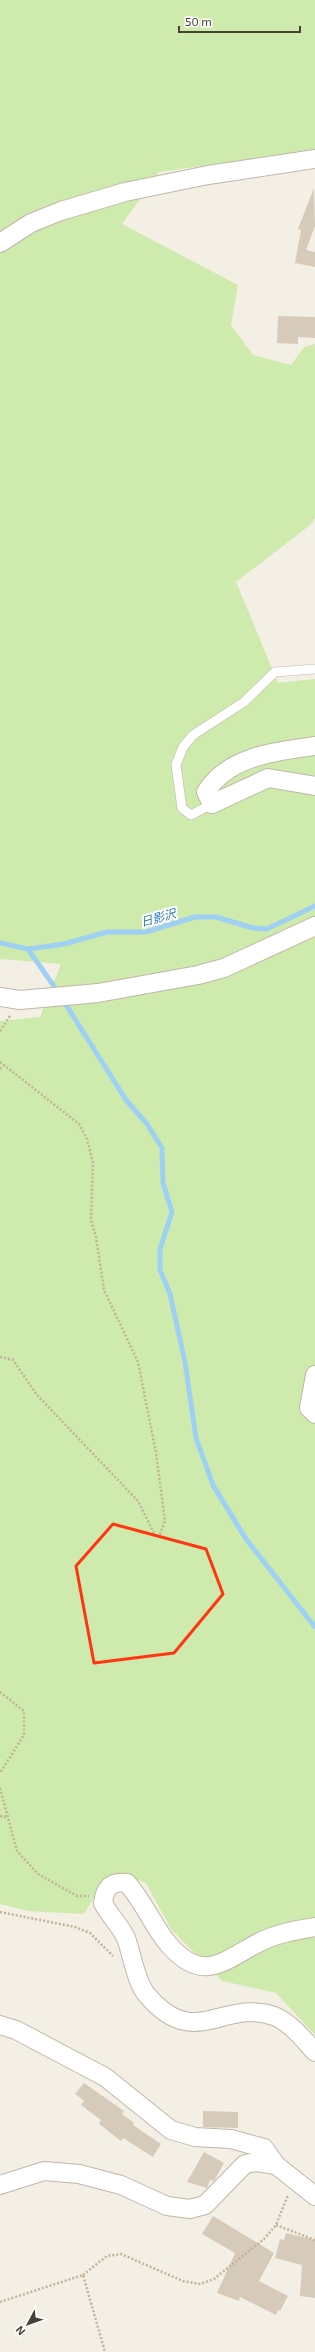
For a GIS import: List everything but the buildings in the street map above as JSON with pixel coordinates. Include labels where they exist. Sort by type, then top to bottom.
[{"type":"street","points":[[0,243],[31,223],[61,211],[126,192],[208,175],[315,159]]},
{"type":"street","points":[[315,746],[266,753],[223,772],[212,782],[206,792],[212,804],[268,778],[315,786]]},
{"type":"street","points":[[0,997],[20,1000],[57,997],[198,975],[224,968],[315,926]]},
{"type":"street","points":[[315,1375],[310,1398],[310,1408],[315,1414]]},
{"type":"street","points":[[315,1927],[286,1932],[262,1941],[220,1965],[208,1967],[185,1960],[171,1947],[161,1936],[138,1895],[127,1883],[117,1881],[108,1886],[104,1895],[103,1903],[125,1937],[146,1994],[170,2016],[182,2021],[198,2024],[234,2014],[254,2013],[274,2016],[293,2029],[315,2052]]},
{"type":"street","points":[[0,2025],[16,2030],[105,2076],[172,2130],[195,2137],[231,2139],[264,2148],[276,2165],[315,2196]]},
{"type":"street","points":[[0,2185],[44,2171],[79,2174],[121,2185],[167,2206],[190,2209],[204,2205],[245,2164],[256,2162],[276,2165]]},
{"type":"lane","points":[[212,804],[191,815],[182,808],[176,765],[183,747],[193,735],[244,702],[275,672],[315,669]]},
{"type":"path","points":[[0,1062],[3,1066],[79,1124],[87,1139],[93,1163],[90,1220],[96,1237],[104,1290],[138,1362],[156,1453],[165,1521],[160,1537],[156,1537],[138,1501],[37,1395],[13,1360],[0,1357]]},
{"type":"path","points":[[0,1069],[3,1066]]},
{"type":"path","points":[[0,1692],[24,1711],[24,1735],[0,1772]]},
{"type":"path","points":[[0,1788],[17,1852],[38,1874],[76,1896],[104,1895]]},
{"type":"path","points":[[0,1816],[8,1817]]},
{"type":"path","points":[[0,1912],[75,1927],[90,1933],[116,1958]]},
{"type":"path","points":[[0,2302],[83,2275],[107,2256],[121,2254],[183,2281],[200,2284],[214,2279],[264,2239],[276,2224],[294,2178]]},
{"type":"path","points":[[276,2224],[303,2233],[315,2240]]},
{"type":"path","points":[[83,2275],[105,2352]]},
{"type":"highlighted area","points":[[113,1524],[206,1549],[223,1594],[174,1653],[94,1663],[76,1566]]},
{"type":"green space","points":[[0,0],[315,0],[315,150],[159,172],[122,224],[238,285],[231,325],[253,355],[291,365],[304,347],[315,344],[315,518],[310,525],[236,582],[278,683],[315,679],[315,2035],[276,1993],[222,1981],[171,1929],[146,1883],[122,1874],[101,1885],[84,1914],[28,1911],[0,1904],[0,1021],[40,1017],[61,964],[0,959]]},
{"type":"waterway","name":"日影沢","points":[[0,943],[28,949],[64,944],[107,932],[146,932],[195,917],[216,917],[253,928],[267,929],[315,906]]},
{"type":"waterway","points":[[28,949],[58,992]]},
{"type":"waterway","points":[[63,1000],[126,1100],[147,1124],[162,1148],[163,1183],[172,1212],[160,1249],[160,1270],[170,1294],[185,1362],[196,1438],[213,1485],[246,1539],[315,1627]]}]
